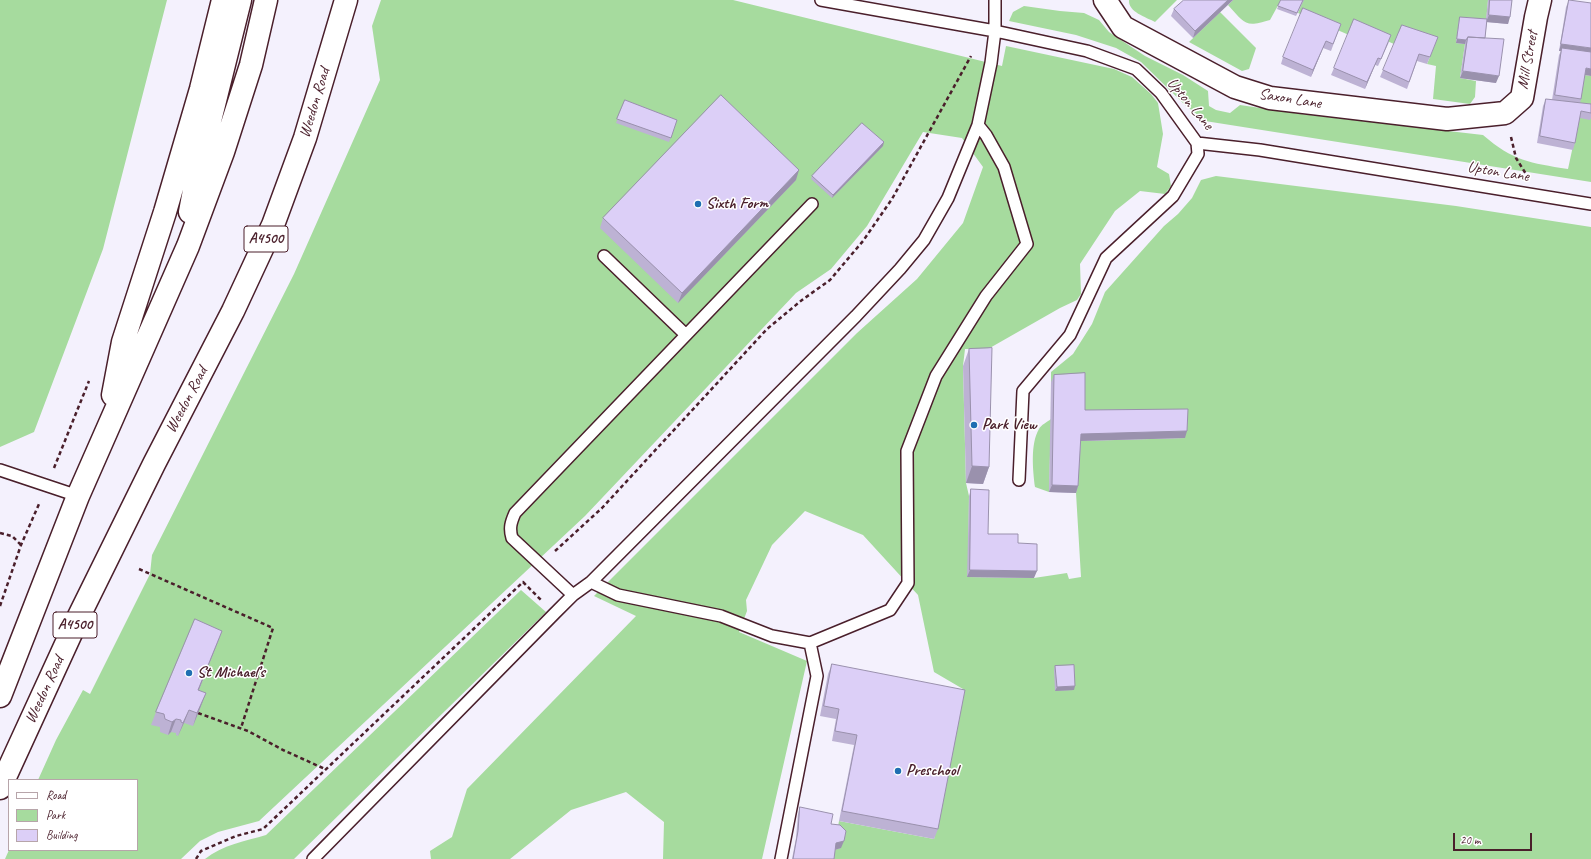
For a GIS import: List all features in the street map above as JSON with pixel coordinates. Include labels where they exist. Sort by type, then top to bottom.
[{"type":"main road","points":[[105,435],[123,342],[165,212],[201,89],[223,0]]},
{"type":"main road","points":[[180,263],[198,168],[240,0]]},
{"type":"main road","name":"A4500","points":[[0,696],[78,496],[180,263],[223,152],[251,65],[266,0]]},
{"type":"main road","name":"Weedon Road","points":[[0,788],[78,618],[154,464],[233,311],[273,225],[305,138],[346,0]]},
{"type":"main road","name":"Saxon Lane","points":[[1105,0],[1123,27],[1235,87],[1270,98],[1447,119],[1505,113]]},
{"type":"main road","name":"Mill Street","points":[[1505,113],[1522,98],[1540,0]]},
{"type":"lane","name":"Upton Lane","points":[[821,0],[995,31],[1087,51],[1136,69],[1161,93],[1197,143],[1268,151],[1591,204]]},
{"type":"lane","points":[[314,859],[555,613],[573,595],[591,582],[856,316],[900,269],[924,240],[948,198],[978,125],[987,86],[995,31],[995,0]]},
{"type":"lane","points":[[591,582],[618,595],[721,616],[772,636],[810,642],[890,610],[908,584],[907,451],[936,376],[986,296],[1027,244],[1004,167],[986,135],[978,125]]},
{"type":"lane","points":[[1019,480],[1023,391],[1070,335],[1106,258],[1173,196],[1198,154],[1197,143]]},
{"type":"lane","points":[[573,595],[512,538],[510,530],[511,521],[515,513],[812,204]]},
{"type":"lane","points":[[604,256],[686,335]]},
{"type":"lane","points":[[0,470],[78,496]]},
{"type":"lane","points":[[781,859],[817,676],[810,642]]},
{"type":"path","points":[[196,859],[201,851],[236,836],[263,829],[602,508],[767,329],[802,300],[830,280],[864,241],[892,199],[970,58],[976,28]]},
{"type":"path","points":[[1505,113],[1516,158],[1543,196]]},
{"type":"path","points":[[0,606],[21,545],[90,377]]},
{"type":"path","points":[[0,533],[12,536],[21,545]]},
{"type":"path","points":[[139,569],[273,628],[241,728]]},
{"type":"path","points":[[523,582],[555,613]]},
{"type":"path","points":[[198,713],[241,728],[325,770]]},
{"type":"green space","points":[[0,0],[167,0],[103,249],[34,432],[0,447]]},
{"type":"green space","points":[[381,0],[733,0],[1002,66],[1006,46],[1114,69],[1132,77],[1151,94],[1158,103],[1163,134],[1157,167],[1169,174],[1171,186],[1165,194],[1140,191],[1115,211],[1080,264],[1081,294],[1077,300],[988,349],[965,349],[963,366],[966,483],[969,496],[968,577],[1034,578],[1067,573],[1069,579],[1081,577],[1076,493],[1079,441],[1185,438],[1082,417],[1082,380],[1051,382],[1051,372],[1073,354],[1092,324],[1105,292],[1164,226],[1178,214],[1192,198],[1201,180],[1216,176],[1456,206],[1591,227],[1591,859],[832,859],[839,821],[934,839],[963,689],[934,672],[918,595],[863,535],[805,511],[772,545],[746,600],[747,611],[739,632],[807,661],[762,859],[663,859],[664,822],[626,792],[571,810],[510,859],[431,859],[430,851],[452,837],[467,789],[636,616],[594,596],[857,333],[917,279],[963,223],[983,167],[962,138],[923,132],[867,226],[831,269],[796,293],[585,516],[259,821],[218,832],[200,841],[181,859],[5,859],[9,851],[138,851],[138,779],[38,779],[56,740],[83,690],[90,694],[150,574],[152,555],[294,274],[380,80],[372,26]]},
{"type":"green space","points":[[1129,0],[1177,0],[1155,22],[1134,11],[1129,4]]},
{"type":"green space","points":[[1233,0],[1281,0],[1270,20],[1250,24],[1242,20],[1228,5]]},
{"type":"green space","points":[[1303,0],[1488,0],[1486,22],[1459,21],[1456,43],[1465,44],[1460,78],[1476,81],[1475,97],[1470,104],[1433,99],[1436,66],[1427,64],[1435,44],[1399,32],[1394,44],[1352,26],[1349,35],[1298,13]]},
{"type":"green space","points":[[1024,6],[1084,13],[1099,20],[1109,32],[1145,56],[1183,75],[1208,91],[1209,106],[1216,110],[1230,113],[1240,105],[1301,114],[1483,135],[1494,144],[1522,160],[1568,169],[1579,118],[1591,115],[1591,182],[1205,121],[1184,104],[1141,62],[1116,48],[1076,35],[1009,21],[1013,12]]},
{"type":"green space","points":[[1220,12],[1256,48],[1249,69],[1242,71],[1189,42]]},
{"type":"green space","points":[[1584,75],[1591,76],[1591,111],[1552,102]]},
{"type":"green space","points":[[1051,419],[1049,492],[1035,487],[1033,450],[1036,435],[1039,429]]},
{"type":"green space","points":[[521,590],[546,612],[294,859],[205,859],[226,847],[266,835]]},
{"type":"building","points":[[1184,0],[1228,0],[1195,31],[1174,9]]},
{"type":"building","points":[[1281,0],[1303,0],[1297,13],[1278,6]]},
{"type":"building","points":[[1490,0],[1512,0],[1510,17],[1489,15]]},
{"type":"building","points":[[1569,0],[1591,3],[1591,48],[1561,44]]},
{"type":"building","points":[[1303,8],[1341,24],[1333,44],[1326,41],[1313,70],[1283,57]]},
{"type":"building","points":[[1460,17],[1487,19],[1485,38],[1468,37],[1466,40],[1457,39]]},
{"type":"building","points":[[1354,19],[1391,35],[1381,59],[1378,58],[1367,82],[1334,68]]},
{"type":"building","points":[[1402,25],[1438,37],[1430,57],[1419,54],[1409,82],[1383,70]]},
{"type":"building","points":[[1468,37],[1504,39],[1499,76],[1463,71]]},
{"type":"building","points":[[1562,48],[1591,52],[1591,69],[1586,68],[1581,99],[1555,95]]},
{"type":"building","name":"Sixth Form","points":[[721,95],[799,170],[682,293],[603,218]]},
{"type":"building","points":[[1546,99],[1591,104],[1591,113],[1581,111],[1575,143],[1540,136]]},
{"type":"building","points":[[625,100],[677,120],[671,138],[617,119]]},
{"type":"building","points":[[862,123],[884,142],[833,195],[812,176]]},
{"type":"building","points":[[992,348],[989,467],[972,466],[969,349]]},
{"type":"building","points":[[1085,373],[1085,410],[1188,409],[1187,431],[1081,434],[1078,486],[1052,485],[1054,375]]},
{"type":"building","points":[[971,489],[989,490],[988,534],[1018,534],[1018,543],[1037,544],[1037,571],[970,570]]},
{"type":"building","name":"St Michael’s","points":[[195,619],[222,631],[198,690],[206,693],[197,713],[189,710],[183,723],[181,720],[176,719],[172,722],[165,719],[164,714],[156,712]]},
{"type":"building","name":"Preschool","points":[[832,664],[965,690],[938,829],[842,811],[857,735],[835,731],[839,709],[824,706]]},
{"type":"building","points":[[1074,665],[1075,686],[1057,687],[1055,666]]},
{"type":"building","points":[[800,807],[833,814],[831,824],[840,825],[846,831],[844,841],[836,843],[834,859],[793,859],[798,831]]},
{"type":"place","name":"Sixth Form","points":[[698,204]]},
{"type":"place","name":"Park View","points":[[974,425]]},
{"type":"place","name":"St Michael’s","points":[[189,673]]},
{"type":"place","name":"Preschool","points":[[898,771]]}]
